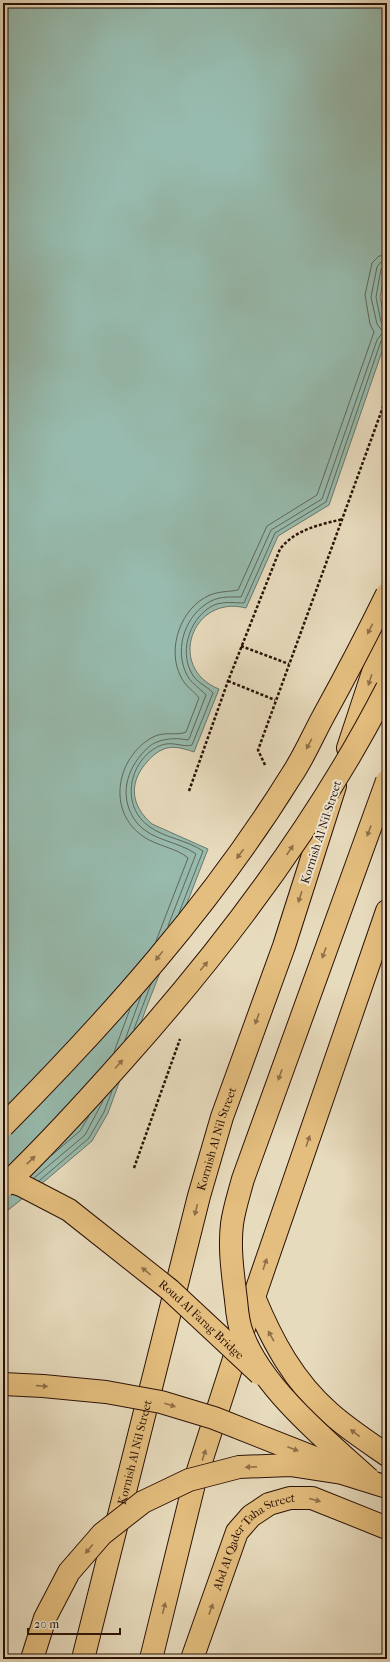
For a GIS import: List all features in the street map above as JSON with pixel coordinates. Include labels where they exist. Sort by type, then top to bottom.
[{"type":"main road","points":[[3,1126],[66,1063],[128,994],[243,850],[292,775],[387,594]]},
{"type":"main road","name":"Kornish Al Nil Street","points":[[83,1659],[200,1196],[222,1117],[284,946],[387,630]]},
{"type":"main road","points":[[3,1187],[42,1150],[150,1031],[215,954],[275,872],[322,802],[366,729],[387,688]]},
{"type":"main road","points":[[381,1482],[310,1426],[269,1380],[252,1354],[241,1333],[237,1310],[232,1268],[232,1224],[243,1179],[387,781]]},
{"type":"main road","points":[[151,1659],[196,1480],[254,1297],[387,912]]},
{"type":"main road","name":"Roud Al Farag Bridge","points":[[3,1180],[21,1186],[69,1210],[112,1242],[170,1290],[311,1422],[346,1450],[381,1482],[387,1491]]},
{"type":"main road","points":[[254,1297],[271,1336],[284,1360],[305,1387],[329,1413],[387,1455]]},
{"type":"main road","name":"Roud Al Farag Bridge","points":[[3,1384],[106,1392],[161,1402],[214,1418],[381,1482]]},
{"type":"main road","points":[[32,1659],[45,1618],[69,1572],[102,1534],[143,1502],[189,1480],[239,1467],[290,1465],[342,1472],[381,1482]]},
{"type":"main road","name":"Abd Al Qader Taha Street","points":[[192,1659],[237,1532],[251,1516],[269,1504],[290,1498],[312,1498],[387,1528]]},
{"type":"path","points":[[189,791],[241,646],[280,549],[286,542],[302,531],[343,519]]},
{"type":"path","points":[[241,646],[289,664]]},
{"type":"path","points":[[228,681],[275,700]]},
{"type":"water","points":[[3,3],[387,3],[387,261],[380,297],[387,329],[387,337],[329,505],[278,536],[246,608],[227,607],[212,612],[200,622],[192,635],[190,650],[193,666],[203,679],[219,689],[194,752],[170,747],[156,754],[141,770],[137,778],[134,794],[140,810],[152,824],[208,849],[147,1006],[108,1113],[92,1141],[3,1214]]}]
